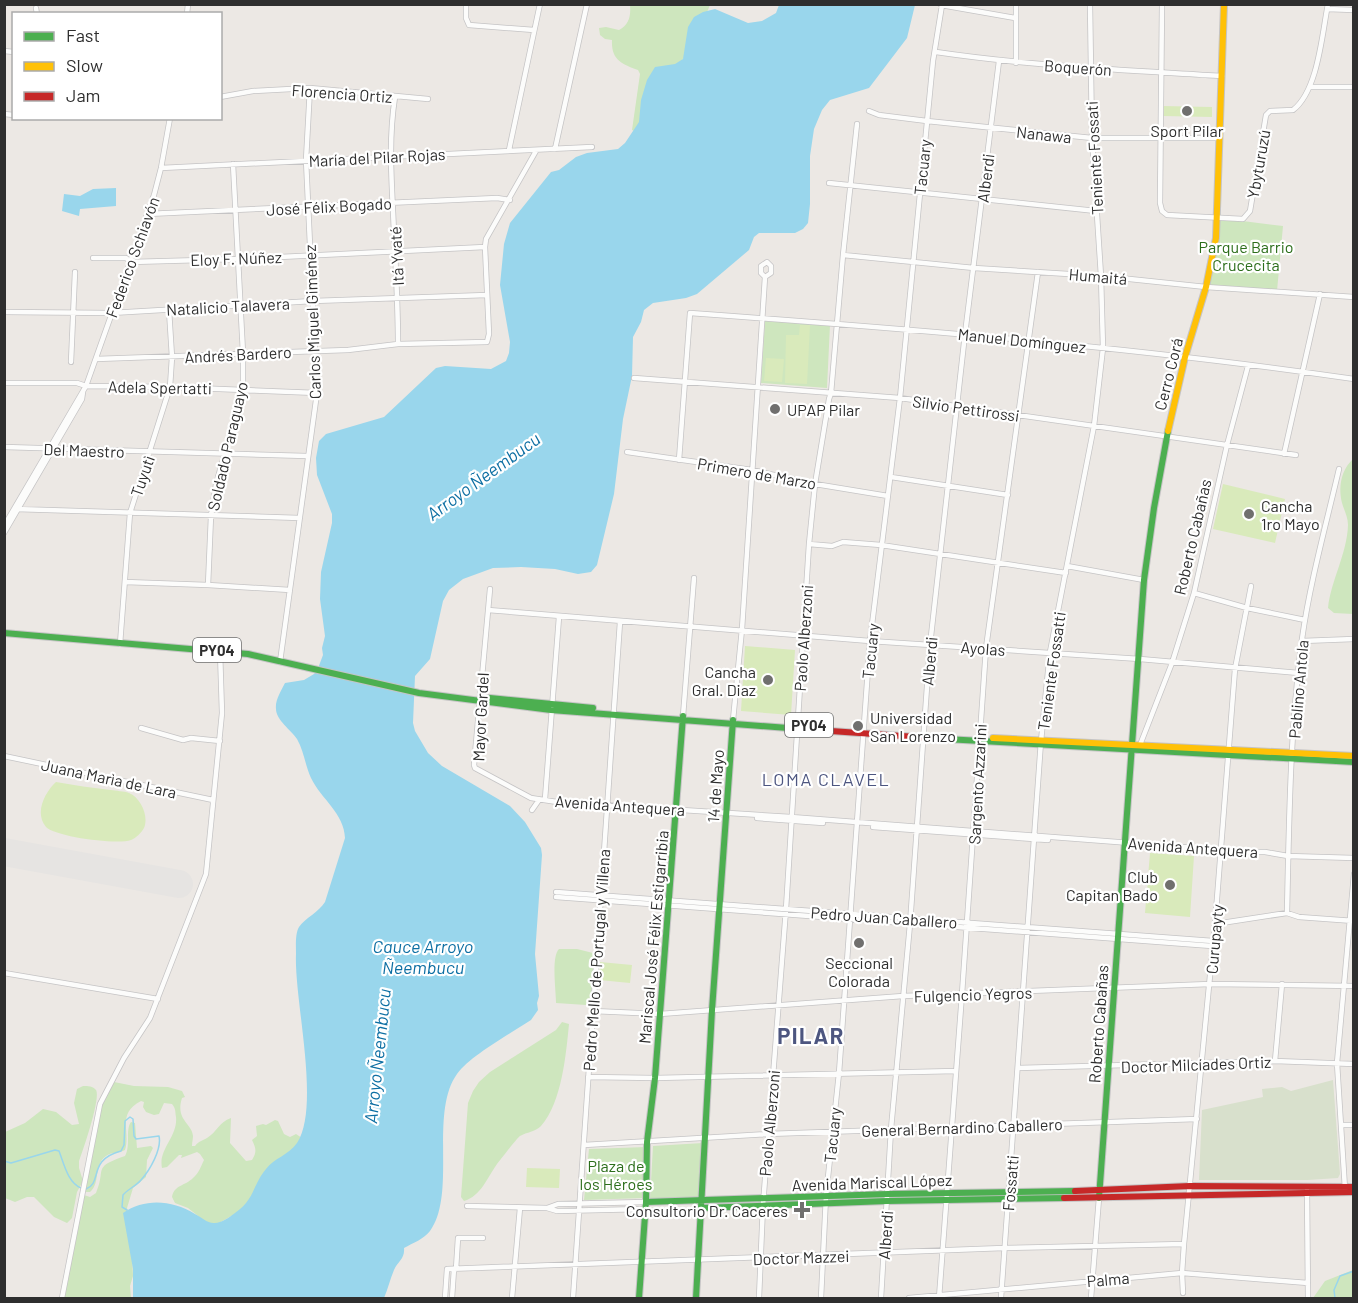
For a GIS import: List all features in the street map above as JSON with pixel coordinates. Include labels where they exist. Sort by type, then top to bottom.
[{"type":"main road","name":"Cerro Corá","points":[[1131,748],[1140,659],[1144,580],[1154,507],[1167,435],[1185,357],[1206,286],[1216,238],[1224,4]]},
{"type":"main road","name":"PY04","points":[[4,633],[220,651],[419,693],[493,703],[979,740],[1353,762]]},
{"type":"main road","name":"Mariscal José Félix Estigarribia","points":[[639,1299],[646,1206],[647,1142],[655,1078],[683,718]]},
{"type":"main road","name":"14 de Mayo","points":[[696,1299],[712,1010],[733,722]]},
{"type":"main road","name":"PY04","points":[[1131,748],[1140,745],[1228,753]]},
{"type":"main road","name":"Roberto Cabañas","points":[[1099,1198],[1131,748]]},
{"type":"main road","name":"PY04","points":[[1292,757],[1353,756]]},
{"type":"main road","name":"Avenida Mariscal López","points":[[887,1198],[947,1201],[1010,1195],[1190,1186],[1307,1190]]},
{"type":"main road","name":"Avenida Mariscal López","points":[[646,1206],[887,1198],[948,1193],[1099,1198],[1307,1190]]},
{"type":"main road","points":[[1307,1190],[1353,1190]]},
{"type":"street","points":[[466,4],[466,18],[469,25],[534,30]]},
{"type":"street","points":[[509,150],[540,4]]},
{"type":"street","points":[[555,148],[587,4]]},
{"type":"street","points":[[1016,4],[1016,63]]},
{"type":"street","name":"Teniente Fossati","points":[[1090,4],[1092,138],[1101,276]]},
{"type":"street","points":[[1162,4],[1160,203],[1162,211],[1167,215],[1218,217]]},
{"type":"street","points":[[941,5],[1015,18]]},
{"type":"street","name":"Tacuary","points":[[821,1299],[826,1200],[839,1073],[870,641],[900,398],[919,194],[941,5]]},
{"type":"street","points":[[1328,7],[1353,10]]},
{"type":"street","name":"Ybyturuzú","points":[[1218,217],[1243,219],[1250,211],[1266,115],[1270,111],[1293,110],[1300,105],[1310,87],[1328,7]]},
{"type":"street","name":"Boquerón","points":[[936,52],[1016,63],[1222,76]]},
{"type":"street","name":"Alberdi","points":[[881,1299],[891,1129],[910,922],[930,645],[999,61]]},
{"type":"street","points":[[1310,87],[1353,87]]},
{"type":"street","name":"Florencia Ortiz","points":[[222,97],[261,90],[310,88],[429,99]]},
{"type":"street","name":"Carlos Miguel Giménez","points":[[280,662],[317,393],[306,160],[310,88]]},
{"type":"street","name":"Itá Yvaté","points":[[395,97],[391,120],[390,156],[398,298],[398,344]]},
{"type":"street","name":"Nanawa","points":[[870,111],[879,115],[927,121],[1092,138],[1220,138]]},
{"type":"street","name":"Federico Schiavón","points":[[4,533],[86,386],[147,214],[161,168],[170,120]]},
{"type":"street","name":"Paolo Alberzoni","points":[[759,1299],[763,1202],[774,1075],[809,544],[815,484],[831,393],[857,124]]},
{"type":"street","name":"María del Pilar Rojas","points":[[161,168],[592,147]]},
{"type":"street","points":[[487,295],[486,239],[536,151]]},
{"type":"street","name":"Soldado Paraguayo","points":[[208,585],[211,516],[216,484],[243,389],[234,164]]},
{"type":"street","points":[[829,183],[1096,211]]},
{"type":"street","name":"José Félix Bogado","points":[[147,214],[497,198],[510,200]]},
{"type":"street","name":"Eloy F. Núñez","points":[[93,258],[126,258],[131,262],[238,259],[485,247]]},
{"type":"street","name":"Humaitá","points":[[843,255],[912,263],[1353,297]]},
{"type":"street","points":[[71,362],[75,272]]},
{"type":"street","name":"Sargento Azzarini","points":[[939,1297],[986,648],[996,562],[1008,495],[1038,272]]},
{"type":"street","name":"14 de Mayo","points":[[733,722],[742,629],[765,276]]},
{"type":"street","name":"Teniente Fossatti","points":[[1018,1068],[1041,743],[1050,652],[1094,426],[1103,348],[1101,276]]},
{"type":"street","points":[[1284,453],[1320,294]]},
{"type":"street","name":"Natalicio Talavera","points":[[4,312],[111,313],[313,301],[487,295]]},
{"type":"street","name":"Andrés Bardero","points":[[96,359],[348,350],[398,344],[487,342],[489,334],[487,295]]},
{"type":"street","name":"Tuyutì","points":[[120,644],[130,513],[170,387],[172,357],[169,310]]},
{"type":"street","name":"Manuel Domínguez","points":[[684,382],[690,313],[907,328],[1028,340],[1185,357],[1353,379]]},
{"type":"street","name":"Roberto Cabañas","points":[[1140,745],[1172,663],[1194,593],[1227,445],[1248,366]]},
{"type":"street","name":"Silvio Pettirossi","points":[[634,378],[900,398],[1296,455]]},
{"type":"street","points":[[679,460],[684,382]]},
{"type":"street","name":"Adela Spertatti","points":[[4,383],[77,383],[86,386],[317,393]]},
{"type":"street","name":"Del Maestro","points":[[4,447],[307,456]]},
{"type":"street","name":"Primero de Marzo","points":[[627,452],[752,470],[815,484],[888,496]]},
{"type":"street","name":"Pablino Antola","points":[[1287,913],[1292,757],[1302,641],[1339,469]]},
{"type":"street","points":[[891,477],[1008,495]]},
{"type":"street","points":[[16,509],[300,518]]},
{"type":"street","name":"Federico Schiavón","points":[[4,526],[16,509]]},
{"type":"street","points":[[809,544],[832,546],[843,542],[881,545],[1066,573]]},
{"type":"street","points":[[1067,566],[1144,580]]},
{"type":"street","name":"Mariscal José Félix Estigarribia","points":[[683,718],[694,578]]},
{"type":"street","points":[[125,582],[290,590]]},
{"type":"street","name":"Curupayty","points":[[1184,1293],[1182,1273],[1184,1244],[1210,984],[1235,669],[1251,586]]},
{"type":"street","name":"Mayor Gardel","points":[[490,589],[474,765],[475,768],[521,794],[539,800]]},
{"type":"street","points":[[1194,593],[1247,608],[1305,620]]},
{"type":"street","name":"Ayolas","points":[[488,610],[1299,673]]},
{"type":"street","points":[[532,810],[539,800],[545,799],[559,617]]},
{"type":"street","name":"Pedro Mello de Portugal y Villena","points":[[573,1299],[620,622]]},
{"type":"street","points":[[1302,641],[1353,639]]},
{"type":"street","points":[[62,1299],[100,1104],[124,1058],[150,1018],[206,874],[222,713],[220,651]]},
{"type":"street","points":[[141,728],[183,740],[191,738],[220,741]]},
{"type":"street","name":"Juana Marìa de Lara","points":[[4,756],[213,800]]},
{"type":"street","name":"Avenida Antequera","points":[[545,799],[606,806],[1221,851],[1236,854],[1265,852],[1353,858]]},
{"type":"street","points":[[1345,1190],[1337,1064],[1352,921],[1353,874]]},
{"type":"street","name":"Pedro Juan Caballero","points":[[556,895],[1212,943]]},
{"type":"street","points":[[1215,924],[1287,913],[1299,917],[1352,921]]},
{"type":"street","points":[[4,973],[158,999]]},
{"type":"street","name":"Fulgencio Yegros","points":[[593,1011],[660,1014],[903,996],[1210,984],[1353,986]]},
{"type":"street","points":[[1275,1061],[1282,984]]},
{"type":"street","name":"Doctor Milcíades Ortiz","points":[[1018,1068],[1275,1061],[1353,1064]]},
{"type":"street","name":"Fossatti","points":[[1001,1299],[1018,1068]]},
{"type":"street","points":[[588,1077],[655,1078],[956,1071]]},
{"type":"street","name":"General Bernardino Caballero","points":[[584,1145],[833,1131],[952,1126],[1014,1127],[1197,1119]]},
{"type":"street","points":[[1342,1125],[1353,1125]]},
{"type":"street","points":[[1307,1190],[1308,1299]]},
{"type":"street","name":"Roberto Cabañas","points":[[1090,1299],[1099,1198]]},
{"type":"street","points":[[547,1208],[558,1204],[580,1203],[646,1206]]},
{"type":"street","points":[[467,1206],[547,1208],[557,1211],[646,1206]]},
{"type":"street","points":[[512,1299],[520,1208]]},
{"type":"street","points":[[452,1299],[458,1238],[483,1238]]},
{"type":"street","name":"Doctor Mazzei","points":[[445,1299],[447,1269],[1004,1248],[1184,1244]]},
{"type":"street","name":"Palma","points":[[909,1299],[1182,1273],[1308,1283]]},
{"type":"green space","points":[[630,5],[710,5],[698,34],[639,133],[632,130],[640,74],[638,70],[627,66],[616,57],[612,40],[600,35],[599,28],[619,30],[625,26],[629,20]]},
{"type":"green space","name":"Sport Pilar","points":[[1162,106],[1212,107],[1212,117],[1162,116]]},
{"type":"green space","name":"Parque Barrio Crucecita","points":[[1219,218],[1283,226],[1277,291],[1208,286]]},
{"type":"green space","points":[[765,321],[830,325],[827,388],[761,383]]},
{"type":"green space","points":[[800,325],[810,325],[807,384],[785,383],[786,335],[799,335]]},
{"type":"green space","points":[[766,358],[784,359],[782,382],[764,381]]},
{"type":"green space","points":[[1353,459],[1353,614],[1334,613],[1328,608],[1345,546],[1348,525],[1342,503],[1341,485],[1343,474]]},
{"type":"green space","name":"Cancha 1ro Mayo","points":[[1223,484],[1285,499],[1275,543],[1213,529]]},
{"type":"green space","name":"Cancha Gral. Diaz","points":[[745,646],[795,650],[791,715],[741,711]]},
{"type":"green space","points":[[56,782],[122,791],[133,795],[145,813],[144,828],[131,840],[124,841],[87,839],[52,831],[43,821],[41,809],[48,791]]},
{"type":"green space","name":"Club Capitan Bado","points":[[1150,853],[1194,856],[1190,917],[1145,913]]},
{"type":"green space","points":[[559,949],[577,949],[593,953],[592,989],[586,1005],[556,1003],[555,959]]},
{"type":"green space","points":[[600,962],[632,965],[630,983],[599,980]]},
{"type":"green space","points":[[562,1022],[569,1024],[564,1063],[558,1091],[548,1116],[539,1128],[519,1137],[479,1191],[464,1201],[461,1197],[468,1103],[473,1091],[490,1072],[556,1030]]},
{"type":"green space","points":[[1333,1080],[1340,1174],[1338,1178],[1199,1180],[1202,1110],[1263,1097],[1262,1089],[1282,1087],[1291,1091]]},
{"type":"green space","points":[[109,1081],[134,1086],[168,1087],[182,1091],[185,1097],[182,1098],[180,1105],[181,1111],[192,1132],[192,1146],[210,1136],[231,1118],[230,1143],[246,1161],[252,1160],[255,1155],[252,1140],[257,1136],[256,1126],[266,1125],[275,1120],[278,1121],[284,1134],[290,1137],[296,1134],[302,1138],[256,1202],[212,1227],[188,1208],[175,1203],[172,1197],[177,1188],[195,1176],[204,1160],[197,1152],[181,1158],[182,1155],[179,1155],[167,1167],[162,1168],[163,1155],[176,1124],[175,1109],[172,1104],[164,1103],[159,1114],[154,1115],[146,1112],[143,1107],[144,1102],[141,1101],[133,1106],[127,1117],[125,1150],[108,1155],[102,1160],[93,1188],[90,1192],[84,1192],[103,1098]]},
{"type":"green space","points":[[83,1086],[92,1087],[96,1090],[97,1095],[91,1124],[79,1161],[83,1181],[77,1192],[72,1218],[67,1223],[54,1217],[34,1197],[15,1202],[5,1198],[5,1132],[25,1123],[43,1109],[56,1112],[72,1125],[79,1124],[74,1103],[77,1089]]},
{"type":"green space","points":[[131,1122],[135,1123],[137,1148],[151,1146],[153,1148],[147,1160],[146,1177],[133,1188],[127,1208],[131,1230],[133,1276],[130,1286],[131,1298],[64,1298],[84,1195],[90,1197],[96,1193],[104,1166],[125,1156]]},
{"type":"green space","points":[[703,1143],[701,1197],[650,1199],[653,1146]]},
{"type":"green space","name":"Plaza de los Héroes","points":[[647,1147],[644,1198],[584,1200],[589,1149]]},
{"type":"green space","points":[[527,1168],[560,1169],[559,1188],[526,1187]]},
{"type":"green space","points":[[1353,1270],[1353,1298],[1313,1298],[1325,1281]]},
{"type":"water","name":"Cauce Arroyo Ñeembucu","points":[[779,5],[915,5],[907,38],[869,88],[830,100],[822,110],[814,129],[810,156],[808,223],[803,229],[795,233],[759,233],[754,237],[749,250],[697,294],[653,303],[644,310],[633,337],[632,376],[623,419],[614,494],[597,565],[591,572],[578,574],[555,569],[493,568],[463,579],[449,590],[443,601],[430,659],[415,676],[413,723],[428,753],[442,766],[510,806],[525,822],[541,848],[542,855],[535,954],[538,1010],[531,1020],[481,1052],[463,1067],[449,1090],[443,1131],[442,1196],[438,1215],[428,1234],[404,1248],[384,1298],[133,1298],[133,1269],[123,1213],[140,1205],[159,1203],[186,1209],[212,1223],[223,1221],[246,1203],[261,1175],[273,1162],[290,1151],[297,1143],[304,1126],[307,1079],[296,974],[296,937],[302,924],[325,902],[345,838],[341,821],[315,786],[299,744],[278,717],[276,706],[285,683],[304,680],[314,674],[323,655],[325,636],[320,599],[321,572],[332,514],[317,475],[316,458],[319,441],[326,434],[384,417],[436,368],[445,366],[491,369],[506,361],[510,342],[500,285],[504,244],[510,223],[551,172],[559,170],[576,157],[587,153],[618,149],[625,143],[639,122],[641,100],[647,80],[655,67],[675,64],[683,59],[688,27],[694,17],[715,9],[748,23],[762,21],[776,13]]},
{"type":"water","points":[[116,188],[116,206],[80,209],[79,216],[62,211],[64,194],[80,196],[93,189]]},
{"type":"waterway","points":[[86,1189],[94,1182],[99,1165],[110,1155],[121,1151],[124,1145],[125,1121],[130,1117],[133,1119],[136,1139],[159,1136],[159,1147],[148,1171],[123,1195],[122,1207],[127,1210]]},
{"type":"waterway","points":[[4,1161],[11,1163],[55,1150],[59,1151],[70,1178],[81,1188]]},
{"type":"waterway","points":[[1335,1298],[1334,1290],[1340,1276],[1354,1271]]},
{"type":"runway","points":[[4,852],[179,884]]},
{"type":"traffic: fast","points":[[1099,1198],[1144,580],[1168,431]]},
{"type":"traffic: fast","points":[[4,633],[248,654],[419,693],[551,710],[788,728]]},
{"type":"traffic: fast","points":[[482,700],[490,698],[593,708]]},
{"type":"traffic: fast","points":[[639,1298],[646,1202],[647,1142],[655,1078],[683,716]]},
{"type":"traffic: fast","points":[[696,1298],[712,1010],[733,720]]},
{"type":"traffic: fast","points":[[945,739],[1354,762]]},
{"type":"traffic: fast","points":[[646,1202],[1075,1191]]},
{"type":"traffic: fast","points":[[701,1208],[887,1201],[1064,1198]]},
{"type":"traffic: slow","points":[[1168,431],[1185,357],[1206,287],[1216,238],[1224,4]]},
{"type":"traffic: slow","points":[[993,738],[1354,756]]},
{"type":"traffic: jam","points":[[788,728],[945,739]]},
{"type":"traffic: jam","points":[[1075,1191],[1190,1186],[1354,1187]]},
{"type":"traffic: jam","points":[[1064,1198],[1354,1192]]},
{"type":"place","name":"Sport Pilar","points":[[1187,111]]},
{"type":"place","name":"UPAP Pilar","points":[[775,409]]},
{"type":"place","name":"Cancha 1ro Mayo","points":[[1249,514]]},
{"type":"place","name":"Cancha Gral. Diaz","points":[[768,680]]},
{"type":"place","name":"Universidad San Lorenzo","points":[[858,726]]},
{"type":"place","name":"Club Capitan Bado","points":[[1170,885]]},
{"type":"place","name":"Seccional Colorada","points":[[859,943]]},
{"type":"place","name":"Consultorio Dr. Caceres","points":[[802,1210]]},
{"type":"district","name":"LOMA CLAVEL","points":[[826,779]]},
{"type":"district","name":"PILAR","points":[[811,1035]]},
{"type":"water label","name":"Arroyo Ñeembucu","points":[[483,476]]},
{"type":"water label","name":"Arroyo Ñeembucu","points":[[377,1056]]}]
